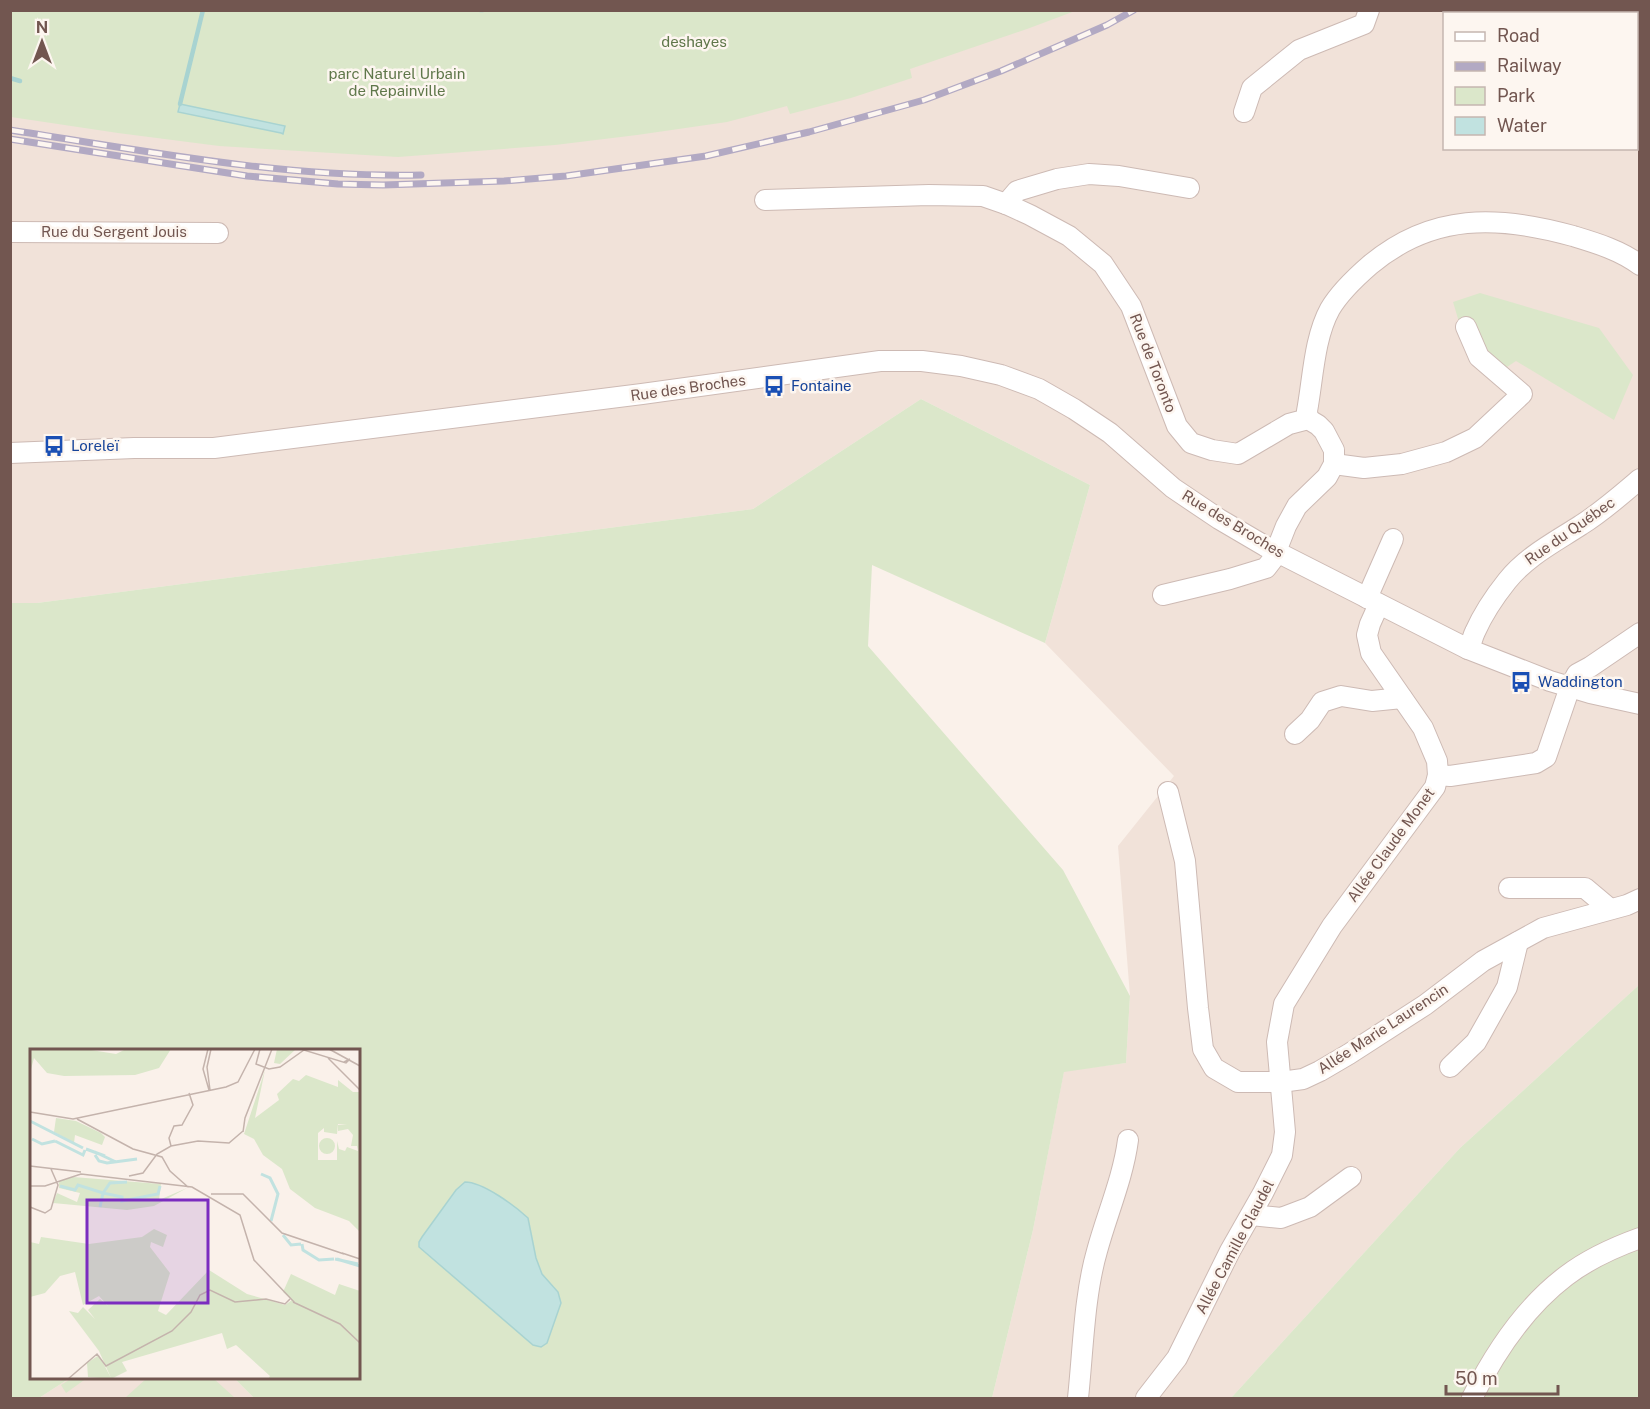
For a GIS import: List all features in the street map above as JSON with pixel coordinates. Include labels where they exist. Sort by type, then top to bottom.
[{"type":"street","points":[[1244,112],[1252,88],[1299,50],[1364,24],[1369,10]]},
{"type":"street","points":[[1005,204],[1017,191],[1058,179],[1089,174],[1119,176],[1189,188]]},
{"type":"street","name":"Rue de Toronto","points":[[765,200],[929,195],[983,196],[1005,204],[1069,236],[1103,264],[1131,306],[1177,426],[1191,443],[1212,450],[1238,454],[1289,424],[1308,419]]},
{"type":"street","points":[[1163,595],[1266,568],[1273,559],[1297,506],[1327,477],[1334,465],[1334,450],[1324,431],[1308,419],[1307,411],[1318,336],[1330,309],[1344,290],[1376,260],[1399,244],[1423,232],[1451,226],[1480,222],[1507,222],[1592,242],[1628,256],[1640,265]]},
{"type":"street","name":"Rue du Sergent Jouis","points":[[10,232],[218,233]]},
{"type":"street","points":[[1334,465],[1364,468],[1402,465],[1446,452],[1475,438],[1522,394],[1479,357],[1466,327]]},
{"type":"street","name":"Rue des Broches","points":[[10,453],[134,448],[214,448],[665,391],[880,361],[922,361],[961,366],[1001,375],[1039,389],[1110,433],[1173,488],[1219,519],[1265,546],[1468,649],[1550,681],[1640,704]]},
{"type":"street","name":"Rue du Québec","points":[[1468,649],[1494,598],[1519,568],[1548,545],[1582,524],[1640,479]]},
{"type":"street","points":[[1393,539],[1373,601],[1367,636],[1371,653],[1424,728],[1437,761],[1438,775]]},
{"type":"street","points":[[1570,687],[1577,674],[1590,668],[1640,633]]},
{"type":"street","name":"Allée Claude Monet","points":[[1281,1082],[1277,1042],[1284,1004],[1332,926],[1435,787],[1438,775],[1450,776],[1536,763],[1546,757],[1570,687]]},
{"type":"street","points":[[1295,734],[1310,720],[1322,702],[1341,696],[1372,701],[1402,698]]},
{"type":"street","name":"Allée Marie Laurencin","points":[[1168,792],[1185,861],[1203,1049],[1214,1068],[1238,1082],[1281,1082],[1303,1079],[1349,1054],[1425,1005],[1483,961],[1542,928],[1640,899]]},
{"type":"street","points":[[1509,888],[1585,888],[1610,909]]},
{"type":"street","points":[[1450,1067],[1476,1042],[1507,987],[1518,942]]},
{"type":"street","name":"Allée Camille Claudel","points":[[1146,1398],[1177,1359],[1230,1251],[1282,1155],[1285,1132],[1281,1082]]},
{"type":"street","points":[[1078,1398],[1089,1292],[1096,1252],[1125,1161],[1128,1140]]},
{"type":"street","points":[[1251,1215],[1281,1218],[1310,1207],[1351,1178]]},
{"type":"street","points":[[1472,1398],[1517,1324],[1547,1292],[1588,1262],[1640,1238]]},
{"type":"shaded area","points":[[11,11],[1639,11],[1639,985],[1460,1148],[1231,1398],[992,1398],[1033,1230],[1064,1071],[1126,1063],[1130,996],[1118,846],[1174,776],[1045,643],[1090,485],[921,399],[753,509],[37,603],[11,603]]},
{"type":"shaded area","points":[[68,1379],[235,1379],[254,1398],[39,1398]]},
{"type":"green space","name":"parc Naturel Urbain de Repainville","points":[[10,11],[1075,11],[910,69],[912,78],[851,98],[790,114],[787,106],[727,122],[637,135],[555,145],[398,157],[219,146],[11,117]]},
{"type":"green space","points":[[1480,293],[1599,328],[1633,375],[1614,420],[1516,361],[1504,369],[1459,322],[1453,302]]},
{"type":"green space","points":[[921,399],[1090,485],[1045,643],[872,565],[868,646],[1063,870],[1130,996],[1126,1063],[1064,1072],[1033,1230],[992,1398],[254,1398],[235,1379],[360,1379],[360,1049],[30,1049],[30,1379],[68,1379],[39,1398],[11,1398],[11,603],[37,603],[753,509]]},
{"type":"green space","points":[[1639,985],[1639,1398],[1231,1398],[1460,1148]]},
{"type":"green space","points":[[70,1379],[86,1379],[66,1393],[61,1385]]},
{"type":"green space","points":[[146,1379],[214,1379],[235,1398],[125,1398]]},
{"type":"water","points":[[180,104],[285,126],[283,134],[178,112]]},
{"type":"water","points":[[465,1182],[489,1190],[528,1218],[536,1258],[542,1274],[558,1292],[561,1303],[547,1343],[541,1347],[533,1345],[419,1247],[422,1237],[456,1190]]},
{"type":"waterway","points":[[180,104],[203,10]]},
{"type":"waterway","points":[[10,78],[20,81]]},
{"type":"railway","points":[[10,139],[247,176],[338,184],[383,185],[504,181],[566,176],[706,156],[809,132],[924,100],[1001,71],[1107,25],[1134,10]]},
{"type":"railway","points":[[10,130],[266,168],[369,175],[421,175]]},
{"type":"place","name":"Fontaine","points":[[774,386]]},
{"type":"place","name":"Loreleï","points":[[54,446]]},
{"type":"place","name":"Waddington","points":[[1521,682]]},
{"type":"park label","name":"deshayes","points":[[694,42]]}]
